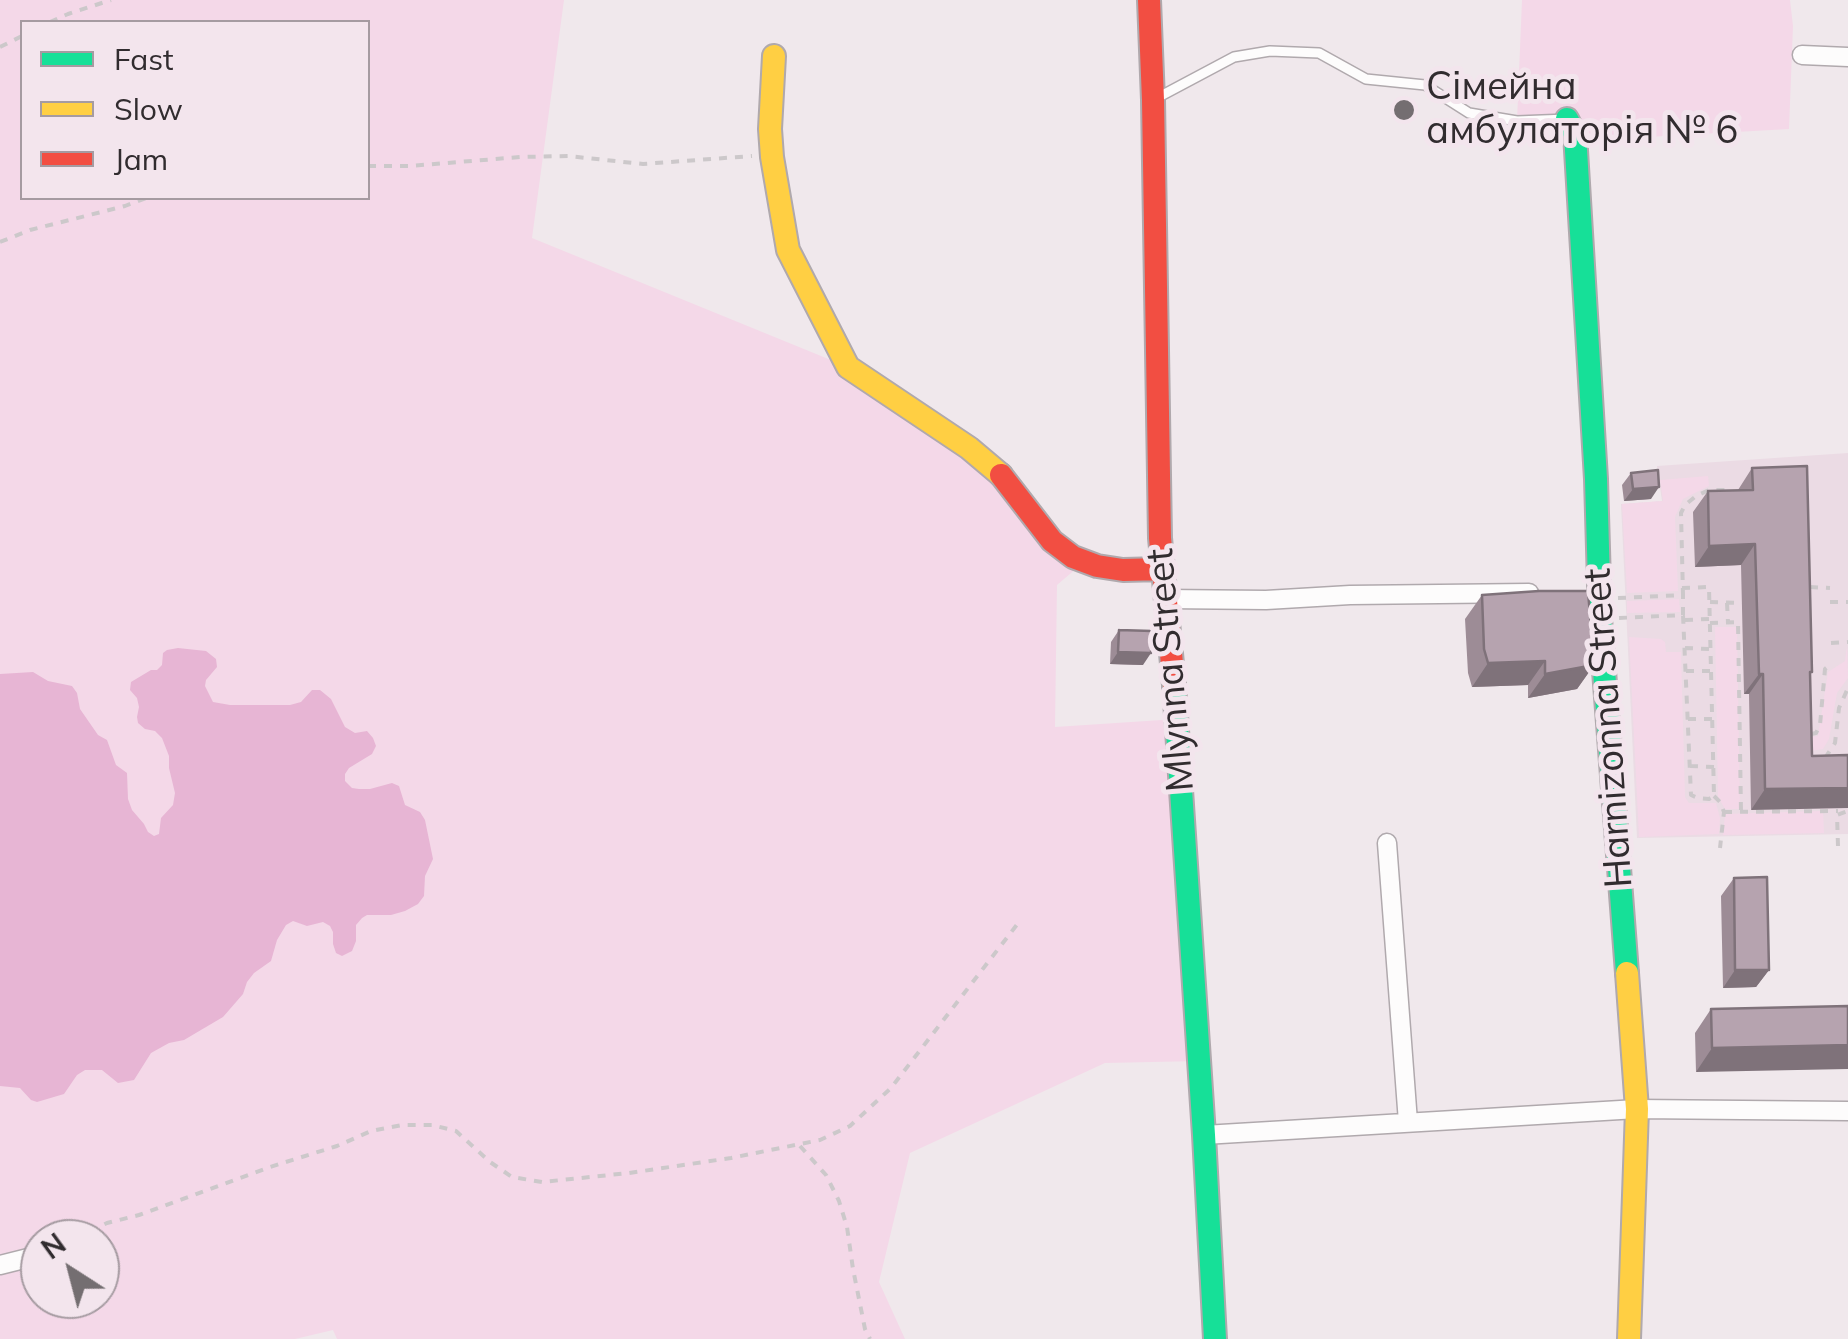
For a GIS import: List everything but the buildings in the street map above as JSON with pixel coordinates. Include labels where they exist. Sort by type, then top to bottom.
[{"type":"street","name":"Mlynna Street","points":[[1148,0],[1160,538],[1177,719],[1214,1339]]},
{"type":"street","points":[[774,56],[772,158],[788,250],[848,367],[997,470],[1052,541],[1073,557],[1123,570],[1163,568]]},
{"type":"street","points":[[1802,56],[1848,57]]},
{"type":"street","name":"Harnizonna Street","points":[[1571,126],[1596,479],[1594,600],[1637,1108],[1629,1339]]},
{"type":"street","points":[[1165,599],[1538,593]]},
{"type":"street","points":[[1387,843],[1408,1122]]},
{"type":"street","points":[[1204,1135],[1637,1108],[1848,1111]]},
{"type":"lane","points":[[1153,100],[1234,57],[1270,51],[1320,54],[1366,79],[1425,85],[1469,113],[1571,126]]},
{"type":"path","points":[[54,20],[110,0]]},
{"type":"path","points":[[370,166],[568,156],[644,164],[747,156],[772,158]]},
{"type":"path","points":[[0,242],[141,200]]},
{"type":"path","points":[[1714,796],[1691,795],[1681,513],[1696,496],[1710,490],[1726,490]]},
{"type":"path","points":[[1682,588],[1709,587],[1714,796],[1724,812],[1720,848]]},
{"type":"path","points":[[1795,587],[1830,588]]},
{"type":"path","points":[[1594,600],[1683,596]]},
{"type":"path","points":[[1594,600],[1684,618],[1738,622],[1742,812]]},
{"type":"path","points":[[1710,602],[1742,603]]},
{"type":"path","points":[[1830,602],[1848,602]]},
{"type":"path","points":[[1728,603],[1728,623]]},
{"type":"path","points":[[1831,643],[1848,642]]},
{"type":"path","points":[[1685,648],[1711,649]]},
{"type":"path","points":[[1806,735],[1816,733],[1820,724],[1825,669],[1832,663]]},
{"type":"path","points":[[1686,672],[1711,671]]},
{"type":"path","points":[[1826,758],[1835,743],[1841,702],[1848,688]]},
{"type":"path","points":[[1841,702],[1848,702]]},
{"type":"path","points":[[1688,719],[1712,719]]},
{"type":"path","points":[[1690,766],[1714,767]]},
{"type":"path","points":[[1837,811],[1838,846]]},
{"type":"path","points":[[1724,812],[1848,811]]},
{"type":"path","points":[[120,1220],[371,1131],[402,1125],[432,1125],[456,1131],[512,1178],[542,1182],[629,1173],[800,1146],[836,1134],[868,1112],[1020,922]]},
{"type":"path","points":[[800,1146],[826,1175],[839,1200],[870,1339]]},
{"type":"shaded area","points":[[0,0],[564,0],[532,238],[848,367],[969,448],[1084,562],[1057,585],[1055,727],[1177,719],[1199,1061],[1105,1063],[910,1153],[879,1282],[905,1339],[337,1339],[333,1330],[295,1339],[0,1339]]},
{"type":"shaded area","points":[[1522,0],[1790,0],[1793,26],[1789,129],[1630,138],[1603,133],[1575,134],[1566,119],[1517,121]]},
{"type":"shaded area","points":[[1848,453],[1848,834],[1637,838],[1621,504],[1662,501],[1657,466]]},
{"type":"shaded area","points":[[1708,476],[1709,486],[1683,499],[1675,517],[1678,591],[1627,593],[1622,504],[1663,501],[1660,480]]},
{"type":"shaded area","points":[[1679,599],[1680,612],[1627,613],[1627,601]]},
{"type":"shaded area","points":[[1715,627],[1737,627],[1740,809],[1725,809],[1718,797]]},
{"type":"shaded area","points":[[1629,637],[1661,639],[1666,652],[1681,652],[1685,797],[1689,803],[1716,803],[1719,834],[1639,837]]},
{"type":"shaded area","points":[[1847,646],[1848,678],[1837,693],[1829,739],[1823,749],[1798,753],[1797,739],[1818,736],[1828,672],[1845,661]]},
{"type":"shaded area","points":[[178,648],[206,651],[216,659],[217,667],[205,686],[213,702],[290,705],[301,702],[312,690],[320,690],[331,699],[345,727],[355,733],[367,731],[376,746],[372,754],[349,768],[345,781],[359,789],[392,783],[399,786],[405,805],[420,812],[433,859],[425,876],[424,896],[405,911],[362,918],[356,925],[352,951],[342,956],[336,953],[330,926],[323,922],[307,926],[293,921],[277,940],[271,961],[254,973],[243,994],[223,1017],[184,1040],[151,1053],[134,1080],[118,1083],[102,1070],[85,1070],[64,1094],[37,1102],[20,1088],[0,1086],[0,674],[33,672],[48,681],[72,686],[80,709],[98,735],[107,740],[116,765],[127,773],[132,810],[154,836],[159,834],[161,818],[173,805],[175,793],[162,738],[138,723],[139,707],[130,690],[131,682],[157,670],[162,665],[163,653]]},
{"type":"shaded area","points":[[1823,811],[1824,833],[1723,835],[1725,814]]},
{"type":"traffic: fast","points":[[1567,119],[1575,134],[1596,479],[1600,618],[1627,973]]},
{"type":"traffic: fast","points":[[1174,685],[1215,1339]]},
{"type":"traffic: slow","points":[[774,56],[772,157],[788,250],[848,367],[969,448],[1001,475]]},
{"type":"traffic: slow","points":[[1627,973],[1637,1109],[1629,1339]]},
{"type":"traffic: jam","points":[[1149,0],[1160,538],[1174,685]]},
{"type":"traffic: jam","points":[[1001,475],[1052,541],[1073,557],[1123,570],[1163,569]]},
{"type":"place","name":"Сімейна амбулаторія № 6","points":[[1404,110]]}]
